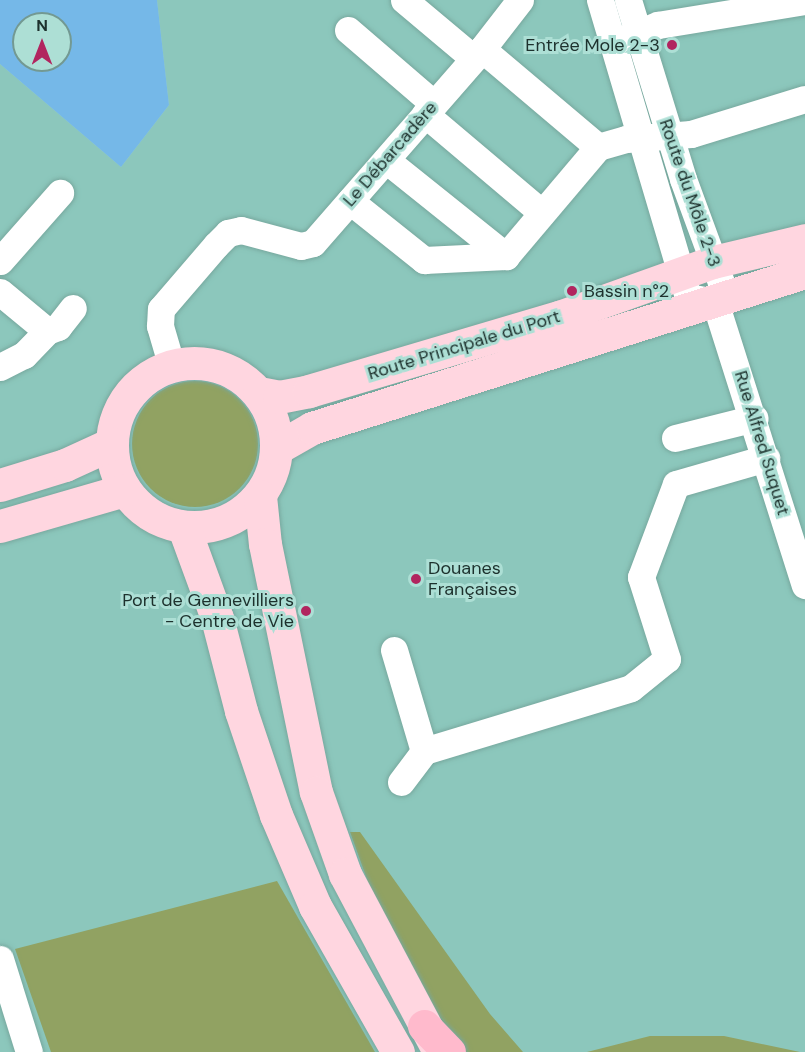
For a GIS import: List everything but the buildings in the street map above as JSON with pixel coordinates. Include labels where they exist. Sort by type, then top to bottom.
[{"type":"highway","points":[[432,1039],[449,1052]]},
{"type":"main road","name":"Route Principale du Port","points":[[259,393],[279,397],[309,391],[559,317],[713,262],[805,240]]},
{"type":"main road","name":"Route Principale du Port","points":[[277,448],[312,428],[805,272]]},
{"type":"main road","points":[[206,363],[227,369],[259,393],[270,412],[277,448],[270,480],[260,496],[230,520],[184,528],[142,510],[125,490],[114,468],[111,444],[126,399],[141,382],[172,367],[206,363]]},
{"type":"main road","points":[[0,485],[65,465],[111,444]]},
{"type":"main road","points":[[0,526],[125,490]]},
{"type":"main road","points":[[260,496],[265,544],[316,792],[345,874],[432,1039]]},
{"type":"main road","points":[[184,528],[217,618],[241,711],[276,815],[315,906],[398,1052]]},
{"type":"street","points":[[404,0],[598,147]]},
{"type":"street","name":"Route du Môle 2-3","points":[[600,0],[688,297],[716,302],[722,285],[671,138],[628,0]]},
{"type":"street","points":[[613,44],[658,25],[805,1]]},
{"type":"street","name":"Le Débarcadère","points":[[172,367],[160,326],[161,309],[228,233],[241,230],[301,246],[313,243],[477,54],[509,4]]},
{"type":"street","points":[[348,30],[429,109],[542,213]]},
{"type":"street","points":[[350,201],[424,260],[506,256],[598,147],[642,138],[671,138],[805,99]]},
{"type":"street","points":[[386,160],[506,256]]},
{"type":"street","points":[[0,261],[60,193]]},
{"type":"street","points":[[0,292],[46,331]]},
{"type":"street","name":"Rue Alfred Suquet","points":[[716,302],[797,546],[805,585]]},
{"type":"street","points":[[0,367],[24,355],[46,331],[58,327],[73,308]]},
{"type":"street","points":[[675,438],[755,418]]},
{"type":"street","points":[[401,782],[424,751],[631,688],[667,659],[641,577],[676,484],[766,458]]},
{"type":"street","points":[[394,650],[424,751]]},
{"type":"street","points":[[0,959],[29,1052]]},
{"type":"shaded area","points":[[157,0],[805,0],[805,1052],[0,1052],[0,64],[121,167],[169,105]]},
{"type":"shaded area","points":[[195,381],[219,386],[240,399],[253,420],[258,444],[253,468],[240,489],[219,502],[195,507],[171,502],[150,489],[137,468],[132,444],[137,420],[150,399],[171,386]]},
{"type":"shaded area","points":[[350,832],[360,832],[490,1014],[523,1052],[457,1052],[378,910]]},
{"type":"shaded area","points":[[277,881],[375,1052],[51,1052],[15,949]]},
{"type":"shaded area","points":[[650,1036],[724,1036],[800,1052],[587,1052]]},
{"type":"water","points":[[0,0],[157,0],[169,105],[121,167],[0,64]]},
{"type":"place","name":"Entrée Mole 2-3","points":[[672,45]]},
{"type":"place","name":"Bassin n°2","points":[[572,291]]},
{"type":"place","name":"Douanes Françaises","points":[[416,579]]},
{"type":"place","name":"Port de Gennevilliers - Centre de Vie","points":[[306,611]]}]
